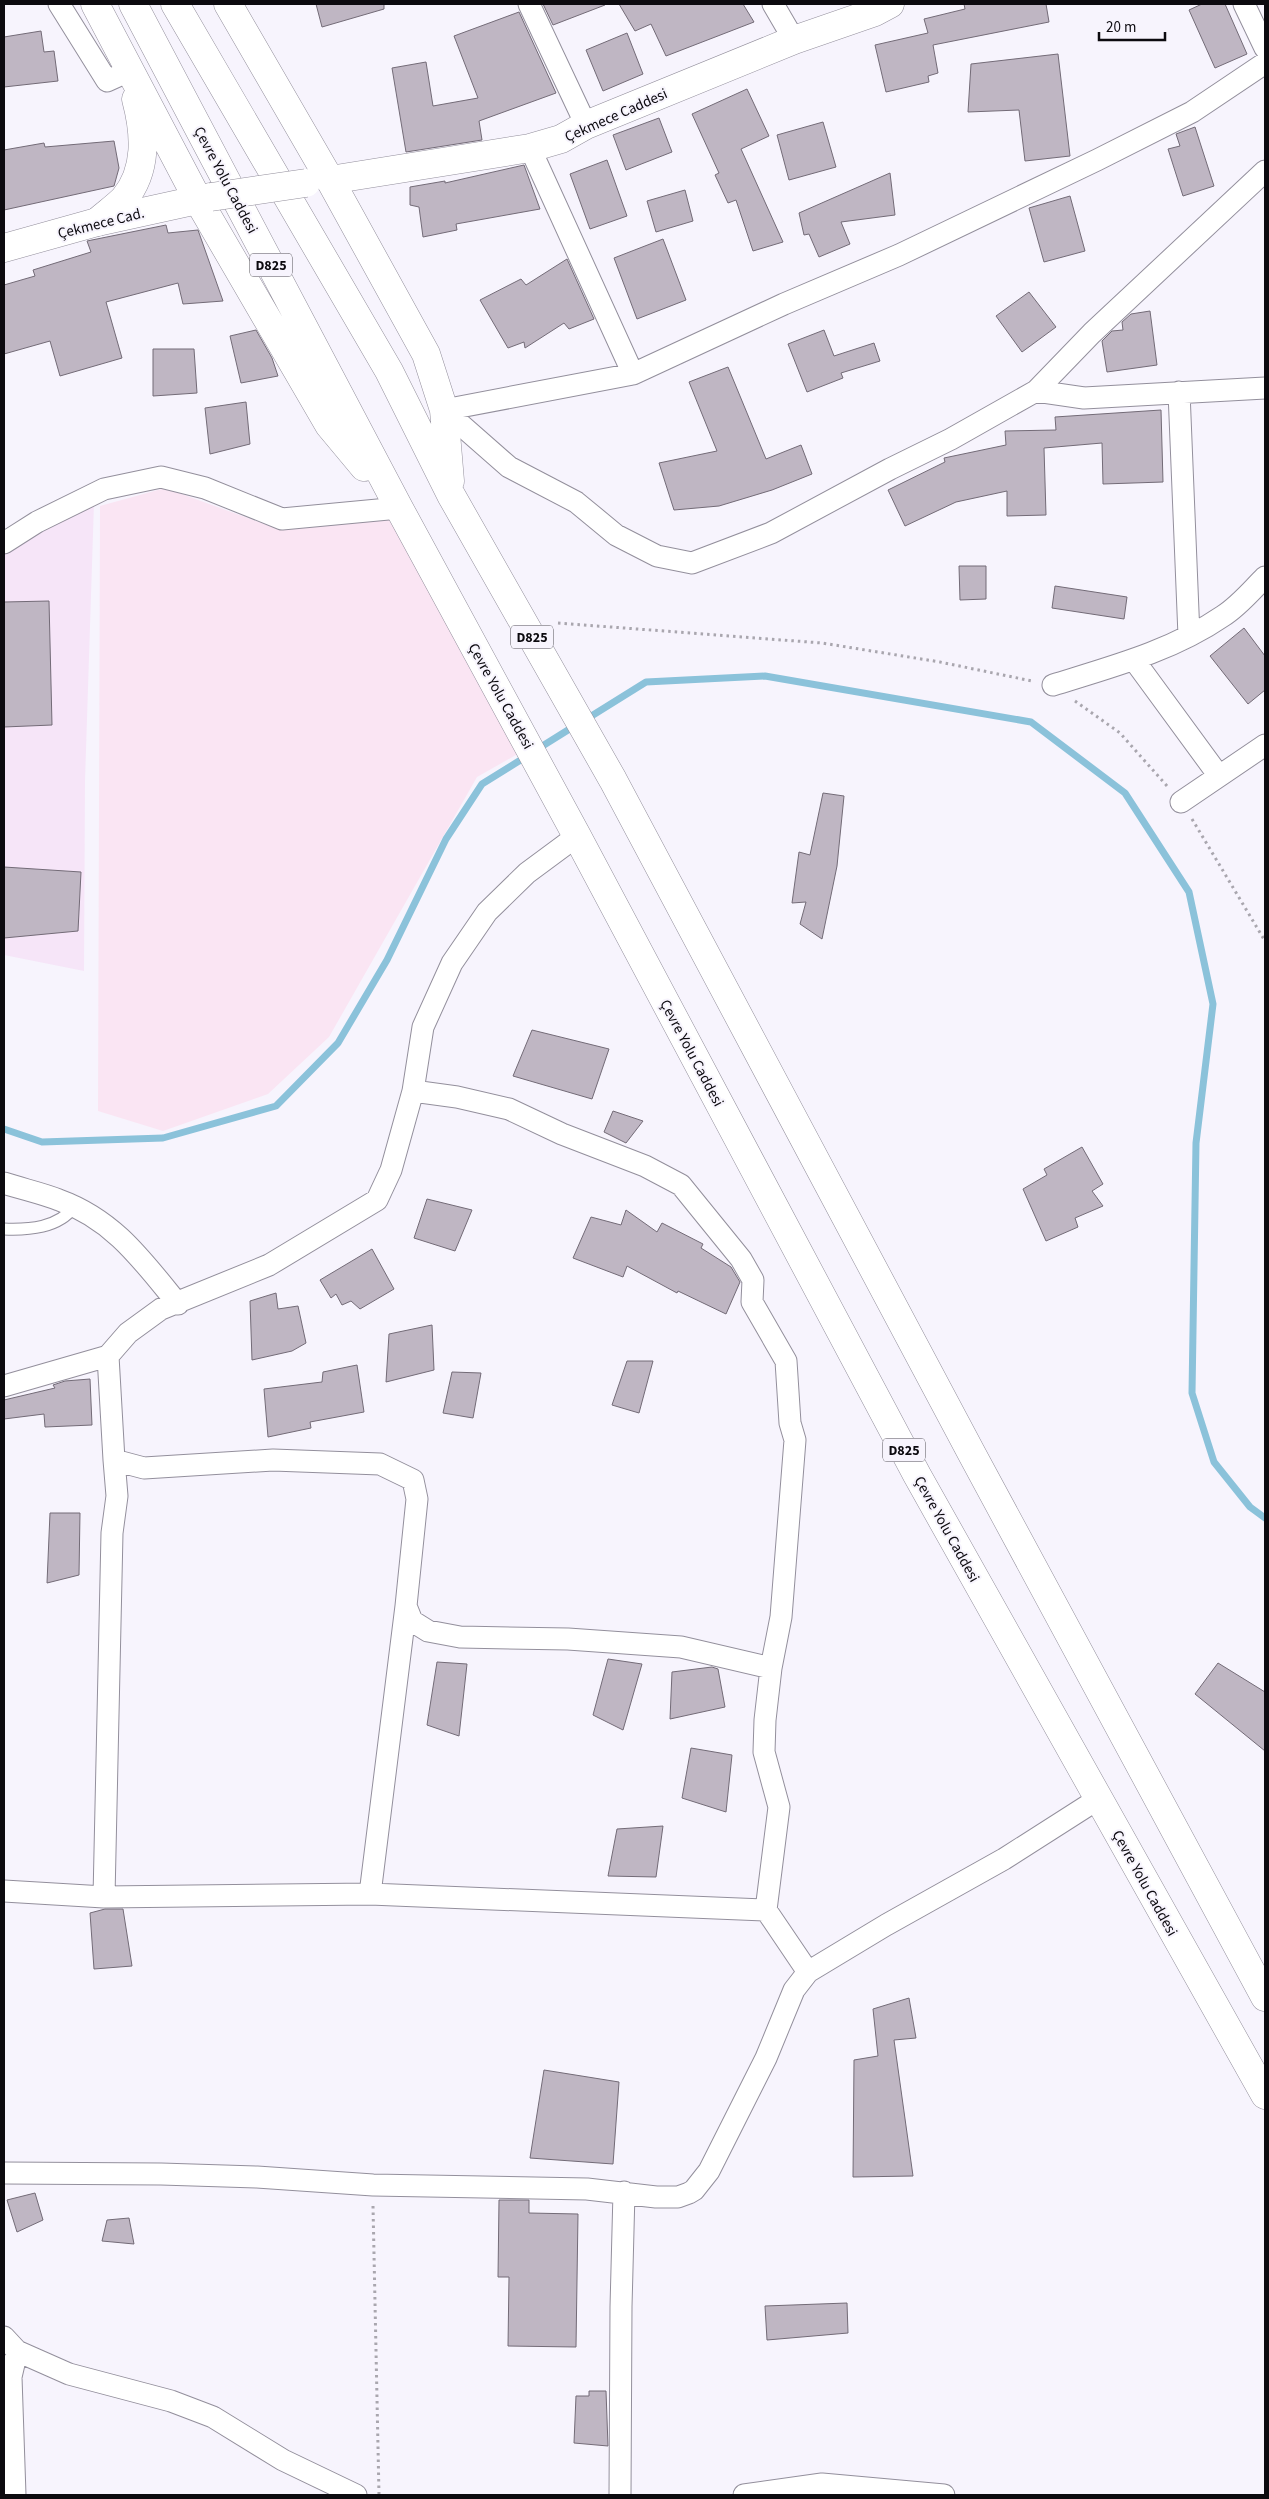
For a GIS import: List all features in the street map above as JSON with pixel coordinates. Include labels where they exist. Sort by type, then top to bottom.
[{"type":"main road","points":[[95,4],[129,71],[205,198],[329,425],[404,517]]},
{"type":"main road","name":"Çevre Yolu Caddesi","points":[[134,4],[404,517],[577,836],[917,1475],[1265,2095]]},
{"type":"main road","name":"D825","points":[[175,4],[389,371],[451,495],[613,780],[969,1448],[1265,1997]]},
{"type":"main road","points":[[228,4],[318,182],[426,354],[444,410],[451,495]]},
{"type":"main road","name":"Çekmece Caddesi","points":[[318,182],[530,148],[561,139],[586,125],[794,40],[875,12],[890,4]]},
{"type":"main road","points":[[97,222],[124,198],[142,166],[142,123],[129,71]]},
{"type":"main road","name":"Çekmece Cad.","points":[[4,248],[97,222],[205,198],[318,182]]},
{"type":"street","points":[[59,4],[107,81],[129,71]]},
{"type":"street","points":[[529,4],[586,125]]},
{"type":"street","points":[[773,4],[794,40]]},
{"type":"street","points":[[1244,4],[1265,48]]},
{"type":"street","points":[[444,410],[633,374],[784,304],[899,255],[1105,155],[1192,112],[1265,63]]},
{"type":"street","points":[[530,148],[633,374]]},
{"type":"street","points":[[444,410],[509,466],[576,502],[616,535],[656,556],[692,563],[771,533],[890,469],[951,440],[1036,391],[1092,333],[1265,171]]},
{"type":"street","points":[[1036,391],[1084,398],[1265,388]]},
{"type":"street","points":[[1179,392],[1188,636]]},
{"type":"street","points":[[4,543],[37,522],[104,489],[160,477],[205,488],[282,519],[404,517]]},
{"type":"street","points":[[1053,685],[1134,660],[1188,636],[1225,616],[1265,577]]},
{"type":"street","points":[[1134,660],[1219,776]]},
{"type":"street","points":[[1181,802],[1265,745]]},
{"type":"street","points":[[4,1386],[108,1356],[128,1333],[161,1309],[178,1304],[269,1265],[377,1200],[391,1170],[413,1092],[423,1027],[452,963],[487,912],[527,873],[577,836]]},
{"type":"street","points":[[413,1092],[457,1097],[509,1109],[562,1134],[645,1166],[681,1184],[741,1259],[753,1280],[752,1302],[786,1361],[790,1423],[794,1440],[781,1617],[771,1668],[764,1752],[779,1806],[766,1910],[808,1972]]},
{"type":"street","points":[[4,1183],[60,1200],[102,1221],[129,1244],[178,1304]]},
{"type":"street","points":[[104,1898],[112,1533],[116,1496],[108,1356]]},
{"type":"street","points":[[114,1460],[144,1468],[273,1460],[380,1464],[413,1480],[418,1499],[370,1894]]},
{"type":"street","points":[[406,1606],[412,1621],[428,1631],[460,1637],[568,1639],[681,1647],[771,1668]]},
{"type":"street","points":[[4,2173],[258,2177],[373,2185],[587,2188],[678,2197],[694,2190],[709,2171],[766,2058],[794,1990],[808,1972],[886,1924],[1004,1859],[1098,1799]]},
{"type":"street","points":[[4,1891],[104,1898],[370,1894],[766,1910]]},
{"type":"street","points":[[620,2495],[624,2192]]},
{"type":"street","points":[[15,2495],[10,2344],[69,2374],[171,2401],[213,2417],[284,2460],[356,2495]]},
{"type":"street","points":[[744,2495],[822,2484],[944,2495]]},
{"type":"lane","points":[[4,1229],[54,1224],[69,1214],[74,1207]]},
{"type":"path","points":[[558,623],[822,643],[940,662],[1053,685],[1120,733],[1181,802],[1265,941]]},
{"type":"path","points":[[373,2185],[379,2495]]},
{"type":"shaded area","points":[[165,488],[281,530],[393,516],[523,751],[477,777],[329,1037],[268,1094],[163,1131],[98,1111],[100,506]]},
{"type":"shaded area","points":[[94,503],[85,781],[84,971],[4,955],[4,544]]},
{"type":"building","points":[[316,4],[384,4],[384,9],[322,27]]},
{"type":"building","points":[[543,4],[604,4],[605,5],[553,25]]},
{"type":"building","points":[[619,4],[743,4],[754,22],[666,56],[651,24],[635,31]]},
{"type":"building","points":[[964,4],[1046,4],[1049,22],[933,45],[938,73],[928,76],[929,82],[886,92],[875,45],[928,33],[924,19],[965,9]]},
{"type":"building","points":[[1202,4],[1225,4],[1247,54],[1215,68],[1189,10]]},
{"type":"building","points":[[519,12],[556,93],[479,121],[482,140],[406,152],[392,68],[426,62],[433,106],[478,98],[454,36]]},
{"type":"building","points":[[41,31],[44,52],[54,51],[58,81],[4,87],[4,37]]},
{"type":"building","points":[[627,33],[643,74],[603,91],[586,50]]},
{"type":"building","points":[[1058,54],[1070,156],[1025,161],[1019,110],[968,112],[971,64]]},
{"type":"building","points":[[747,89],[769,136],[741,149],[783,242],[753,251],[736,200],[728,203],[715,175],[719,173],[692,114]]},
{"type":"building","points":[[659,118],[672,152],[626,170],[613,135]]},
{"type":"building","points":[[823,122],[836,167],[789,180],[777,135]]},
{"type":"building","points":[[1195,127],[1214,186],[1183,196],[1168,149],[1180,146],[1176,134]]},
{"type":"building","points":[[114,141],[119,168],[114,186],[4,210],[4,150],[44,143],[45,147]]},
{"type":"building","points":[[607,160],[627,216],[590,229],[570,174]]},
{"type":"building","points":[[524,165],[540,209],[456,224],[457,230],[423,237],[419,207],[410,205],[410,187],[445,181],[445,183]]},
{"type":"building","points":[[890,173],[895,215],[841,222],[850,244],[819,257],[809,234],[804,235],[799,213]]},
{"type":"building","points":[[685,190],[693,221],[656,232],[647,201]]},
{"type":"building","points":[[1070,196],[1085,251],[1044,262],[1029,208]]},
{"type":"building","points":[[166,225],[168,233],[198,230],[223,301],[183,304],[178,283],[106,302],[122,358],[60,376],[50,341],[4,354],[4,285],[35,276],[33,270],[91,252],[87,241]]},
{"type":"building","points":[[663,239],[686,300],[637,319],[614,258]]},
{"type":"building","points":[[567,259],[594,319],[569,329],[564,323],[525,348],[524,342],[508,348],[480,300],[521,279],[526,285]]},
{"type":"building","points":[[1029,292],[1056,327],[1022,352],[996,316]]},
{"type":"building","points":[[1150,311],[1157,365],[1107,372],[1102,341],[1112,331],[1123,330],[1122,322],[1131,314]]},
{"type":"building","points":[[256,330],[272,358],[278,376],[241,383],[230,336]]},
{"type":"building","points":[[824,330],[834,356],[874,343],[880,361],[841,373],[843,378],[807,392],[788,344]]},
{"type":"building","points":[[153,349],[194,349],[197,393],[153,396]]},
{"type":"building","points":[[728,367],[766,459],[801,445],[812,474],[772,490],[719,506],[674,510],[659,463],[717,451],[689,382]]},
{"type":"building","points":[[246,402],[250,444],[210,454],[205,408]]},
{"type":"building","points":[[1161,410],[1163,482],[1103,484],[1102,443],[1044,448],[1046,515],[1007,516],[1007,491],[956,502],[905,526],[888,490],[945,462],[944,458],[1006,445],[1005,431],[1056,430],[1055,417]]},
{"type":"building","points":[[959,566],[986,566],[986,599],[960,600]]},
{"type":"building","points":[[1055,586],[1127,597],[1124,619],[1052,608]]},
{"type":"building","points":[[49,601],[52,725],[4,727],[4,602]]},
{"type":"building","points":[[1244,628],[1265,656],[1265,690],[1248,704],[1210,656]]},
{"type":"building","points":[[823,793],[844,796],[837,866],[822,939],[800,924],[806,902],[792,903],[799,852],[810,855]]},
{"type":"building","points":[[4,867],[81,872],[78,931],[4,938]]},
{"type":"building","points":[[532,1030],[609,1049],[592,1099],[513,1076]]},
{"type":"building","points":[[613,1111],[643,1121],[626,1143],[604,1132]]},
{"type":"building","points":[[1082,1147],[1103,1184],[1092,1191],[1103,1206],[1075,1218],[1078,1227],[1046,1241],[1023,1189],[1047,1175],[1044,1169]]},
{"type":"building","points":[[427,1199],[472,1210],[455,1251],[414,1238]]},
{"type":"building","points":[[626,1210],[657,1232],[662,1223],[703,1244],[701,1248],[731,1267],[740,1282],[726,1314],[678,1291],[677,1293],[627,1266],[623,1277],[573,1258],[591,1217],[621,1225]]},
{"type":"building","points":[[372,1249],[394,1289],[360,1309],[351,1301],[342,1305],[336,1294],[331,1298],[320,1280]]},
{"type":"building","points":[[276,1293],[278,1309],[298,1306],[306,1343],[292,1351],[252,1360],[250,1301]]},
{"type":"building","points":[[432,1325],[434,1370],[386,1382],[389,1334]]},
{"type":"building","points":[[627,1361],[653,1361],[639,1413],[612,1405]]},
{"type":"building","points":[[357,1365],[364,1412],[310,1422],[311,1428],[268,1437],[264,1389],[322,1382],[323,1372]]},
{"type":"building","points":[[452,1372],[481,1373],[473,1418],[443,1413]]},
{"type":"building","points":[[90,1379],[92,1425],[45,1427],[44,1414],[4,1419],[4,1400],[55,1388],[53,1385],[65,1381]]},
{"type":"building","points":[[50,1513],[80,1513],[79,1575],[47,1583]]},
{"type":"building","points":[[608,1659],[642,1664],[623,1730],[593,1715]]},
{"type":"building","points":[[437,1662],[467,1664],[459,1736],[427,1725]]},
{"type":"building","points":[[1218,1663],[1265,1692],[1265,1751],[1195,1694]]},
{"type":"building","points":[[712,1667],[718,1669],[725,1707],[670,1719],[672,1672]]},
{"type":"building","points":[[691,1748],[732,1755],[726,1812],[682,1798]]},
{"type":"building","points":[[663,1826],[656,1877],[608,1876],[617,1829]]},
{"type":"building","points":[[105,1909],[123,1909],[132,1966],[94,1969],[90,1913]]},
{"type":"building","points":[[909,1998],[916,2038],[894,2040],[913,2176],[853,2177],[854,2060],[878,2056],[873,2009]]},
{"type":"building","points":[[544,2070],[619,2082],[613,2164],[530,2158]]},
{"type":"building","points":[[35,2193],[43,2220],[17,2232],[7,2200]]},
{"type":"building","points":[[499,2200],[529,2200],[529,2213],[578,2214],[576,2347],[508,2346],[509,2277],[498,2277]]},
{"type":"building","points":[[129,2218],[134,2244],[102,2241],[107,2220]]},
{"type":"building","points":[[847,2303],[848,2333],[767,2340],[765,2306]]},
{"type":"building","points":[[589,2391],[606,2391],[608,2446],[574,2443],[576,2396],[589,2396]]},
{"type":"waterway","points":[[585,720],[646,682],[765,676],[1031,722],[1125,793],[1189,892],[1213,1004],[1196,1143],[1192,1393],[1214,1462],[1250,1507],[1265,1518]]},
{"type":"waterway","points":[[536,750],[576,725]]},
{"type":"waterway","points":[[4,1129],[42,1142],[163,1138],[276,1106],[338,1043],[387,960],[446,839],[482,784],[527,756]]}]
